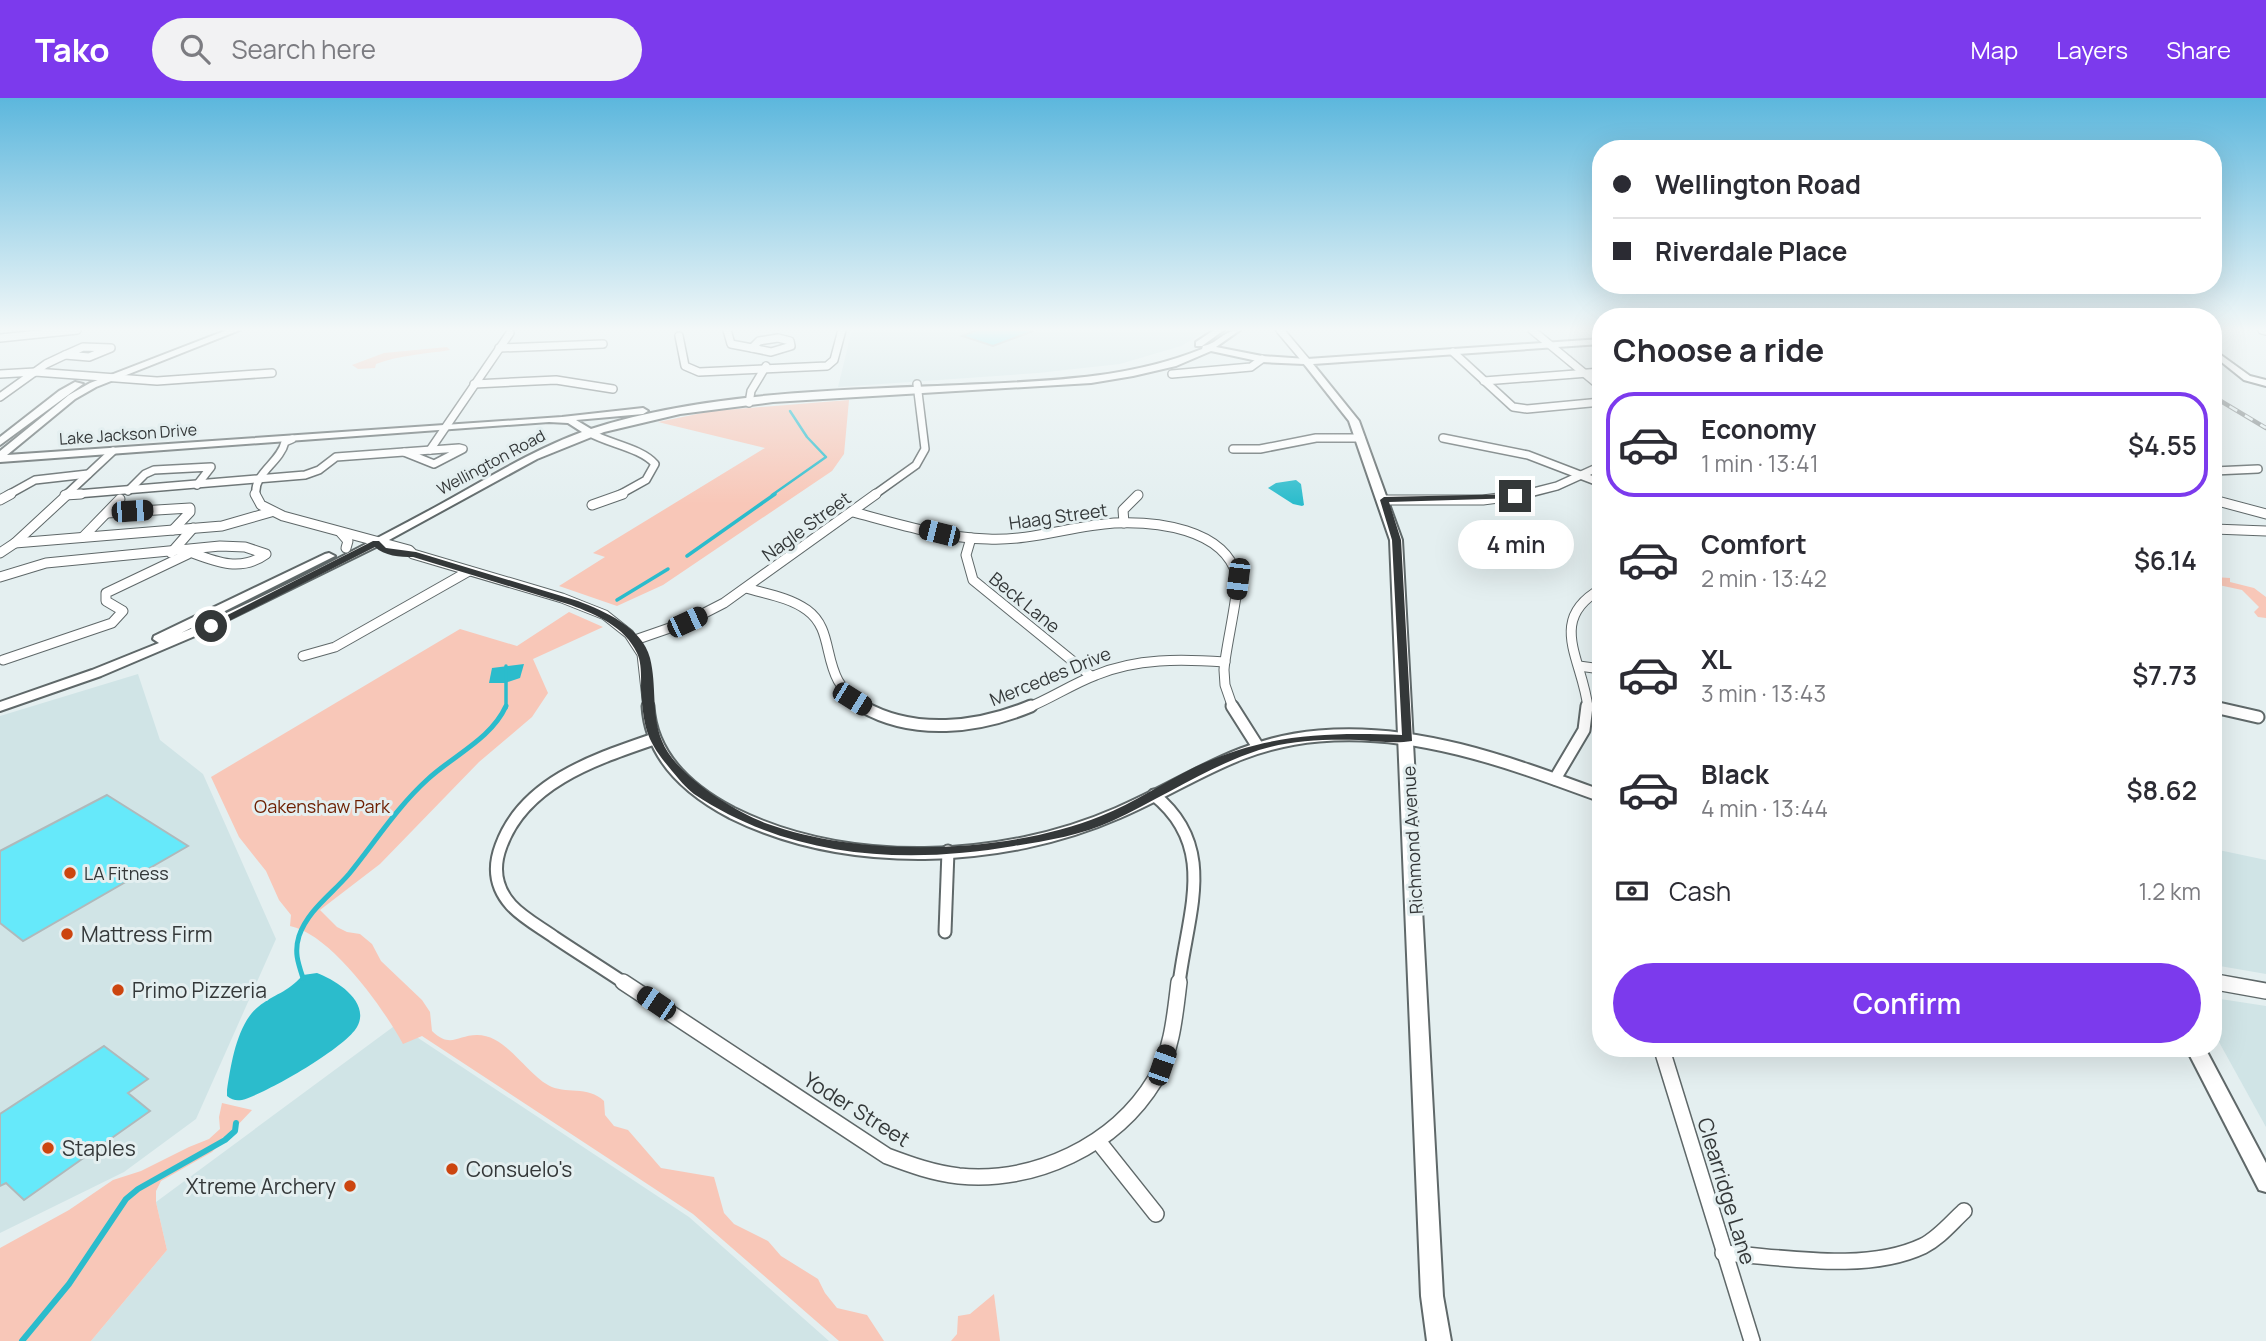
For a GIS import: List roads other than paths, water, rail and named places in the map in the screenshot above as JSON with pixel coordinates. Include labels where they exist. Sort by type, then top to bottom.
[{"type":"main road","points":[[0,442],[72,388]]},
{"type":"main road","points":[[0,458],[72,397],[89,388]]},
{"type":"main road","name":"Wellington Road","points":[[0,707],[82,680],[168,646],[587,430],[665,408],[905,388]]},
{"type":"main road","name":"Richmond Avenue","points":[[1329,388],[1348,411],[1361,438],[1396,540],[1408,738],[1432,1296],[1439,1341]]},
{"type":"main road","name":"Wellington Road","points":[[587,430],[749,400]]},
{"type":"main road","points":[[550,419],[665,408]]},
{"type":"main road","name":"Lake Jackson Drive","points":[[0,458],[550,419],[570,420],[587,430]]},
{"type":"main road","name":"Wellington Road","points":[[0,698],[83,670],[158,639],[346,548],[369,541]]},
{"type":"main road","points":[[2200,1057],[2266,1183]]},
{"type":"street","points":[[0,397],[13,388]]},
{"type":"street","points":[[430,450],[471,388]]},
{"type":"street","points":[[607,388],[613,389]]},
{"type":"street","points":[[749,400],[751,388]]},
{"type":"street","name":"Nagle Street","points":[[635,640],[697,617],[746,588],[909,471],[922,458],[925,446],[918,388]]},
{"type":"street","points":[[1493,388],[1518,408],[1592,403]]},
{"type":"street","points":[[0,391],[9,391]]},
{"type":"street","points":[[587,430],[611,444],[646,454],[655,464],[649,476],[638,485],[592,505]]},
{"type":"street","points":[[312,437],[283,450],[257,481],[257,499],[271,512],[369,541],[383,550],[413,554],[591,609],[612,620],[635,640],[646,662],[648,710],[654,739],[667,760],[691,786],[730,812],[764,827],[807,840],[858,849],[948,851],[1002,845],[1065,832],[1120,813],[1201,769],[1258,747],[1297,739],[1335,736],[1408,738],[1466,749],[1592,793]]},
{"type":"street","points":[[1233,449],[1260,449],[1316,438],[1361,438]]},
{"type":"street","points":[[1443,438],[1528,455],[1592,479]]},
{"type":"street","points":[[283,450],[285,442],[292,439]]},
{"type":"street","points":[[65,495],[257,481],[308,474],[348,457],[404,452],[430,450],[463,449],[434,464],[404,452]]},
{"type":"street","points":[[0,553],[15,543],[113,451]]},
{"type":"street","points":[[128,491],[145,474],[154,470],[211,467],[197,485]]},
{"type":"street","points":[[2222,471],[2258,469]]},
{"type":"street","points":[[1384,500],[1515,496],[1545,490],[1592,470]]},
{"type":"street","points":[[0,500],[35,480],[88,474]]},
{"type":"street","points":[[1124,523],[1123,510],[1138,495]]},
{"type":"street","points":[[83,537],[120,499]]},
{"type":"street","points":[[2222,502],[2266,514]]},
{"type":"street","points":[[107,513],[190,508],[173,530]]},
{"type":"street","points":[[15,543],[231,524],[271,512]]},
{"type":"street","name":"Haag Street","points":[[853,512],[971,538],[1017,539],[1124,523],[1158,526],[1188,533],[1221,549],[1233,563],[1238,579],[1225,662],[1225,684],[1236,715],[1258,747]]},
{"type":"street","points":[[171,552],[194,528]]},
{"type":"street","points":[[2222,529],[2266,531]]},
{"type":"street","points":[[341,533],[348,541],[346,548]]},
{"type":"street","name":"Beck Lane","points":[[971,538],[966,555],[973,580],[1091,676]]},
{"type":"street","points":[[0,577],[46,563],[147,554],[246,547],[266,554],[249,564],[234,566],[192,551],[106,593],[106,601],[122,611],[121,617],[112,623],[3,660]]},
{"type":"street","points":[[147,554],[153,570]]},
{"type":"street","points":[[303,656],[329,650],[469,571]]},
{"type":"street","name":"Mercedes Drive","points":[[746,588],[795,604],[810,613],[822,630],[832,674],[842,690],[867,709],[892,719],[938,725],[989,720],[1030,707],[1091,676],[1124,665],[1147,662],[1225,662]]},
{"type":"street","points":[[1555,779],[1583,733],[1589,715],[1573,646],[1571,619],[1581,602],[1592,595]]},
{"type":"street","points":[[1579,666],[1592,667]]},
{"type":"street","points":[[2222,709],[2258,717]]},
{"type":"street","name":"Yoder Street","points":[[654,739],[568,774],[539,793],[517,815],[498,850],[495,874],[504,897],[518,913],[874,1148],[913,1168],[964,1178],[1010,1174],[1047,1164],[1098,1141],[1123,1121],[1147,1093],[1162,1065],[1170,1036],[1194,865],[1192,845],[1184,825],[1174,811],[1154,794]]},
{"type":"street","points":[[945,932],[948,851]]},
{"type":"street","points":[[2222,983],[2266,991]]},
{"type":"street","name":"Clearridge Lane","points":[[1665,1057],[1752,1341]]},
{"type":"street","points":[[1098,1141],[1156,1214]]},
{"type":"street","points":[[1723,1253],[1856,1260],[1887,1258],[1922,1247],[1964,1211]]},
{"type":"water","points":[[1296,480],[1301,484],[1302,506],[1293,504],[1268,488],[1276,483]]},
{"type":"water","points":[[524,664],[520,678],[505,683],[489,683],[492,668]]},
{"type":"water","points":[[317,973],[342,987],[356,1001],[360,1018],[357,1027],[350,1036],[322,1057],[254,1096],[234,1100],[227,1096],[233,1057],[240,1034],[251,1014],[303,975]]},
{"type":"waterway","points":[[772,495],[826,457],[807,437],[790,411]]},
{"type":"waterway","points":[[687,556],[775,494]]},
{"type":"waterway","points":[[617,600],[668,569]]},
{"type":"waterway","points":[[506,666],[506,706]]},
{"type":"waterway","points":[[303,978],[297,947],[308,918],[349,874],[417,790],[438,770],[482,737],[506,706]]},
{"type":"waterway","points":[[22,1341],[69,1284],[126,1199],[138,1189],[225,1140],[235,1131],[236,1123]]},
{"type":"railway","points":[[2222,402],[2266,428]]},
{"type":"place","name":"LA Fitness","points":[[70,873]]},
{"type":"place","name":"Mattress Firm","points":[[67,934]]},
{"type":"place","name":"Primo Pizzeria","points":[[118,990]]},
{"type":"place","name":"Staples","points":[[48,1148]]},
{"type":"place","name":"Consuelo's","points":[[452,1169]]},
{"type":"place","name":"Xtreme Archery","points":[[350,1186]]},
{"type":"park label","name":"Oakenshaw Park","points":[[322,806]]}]
